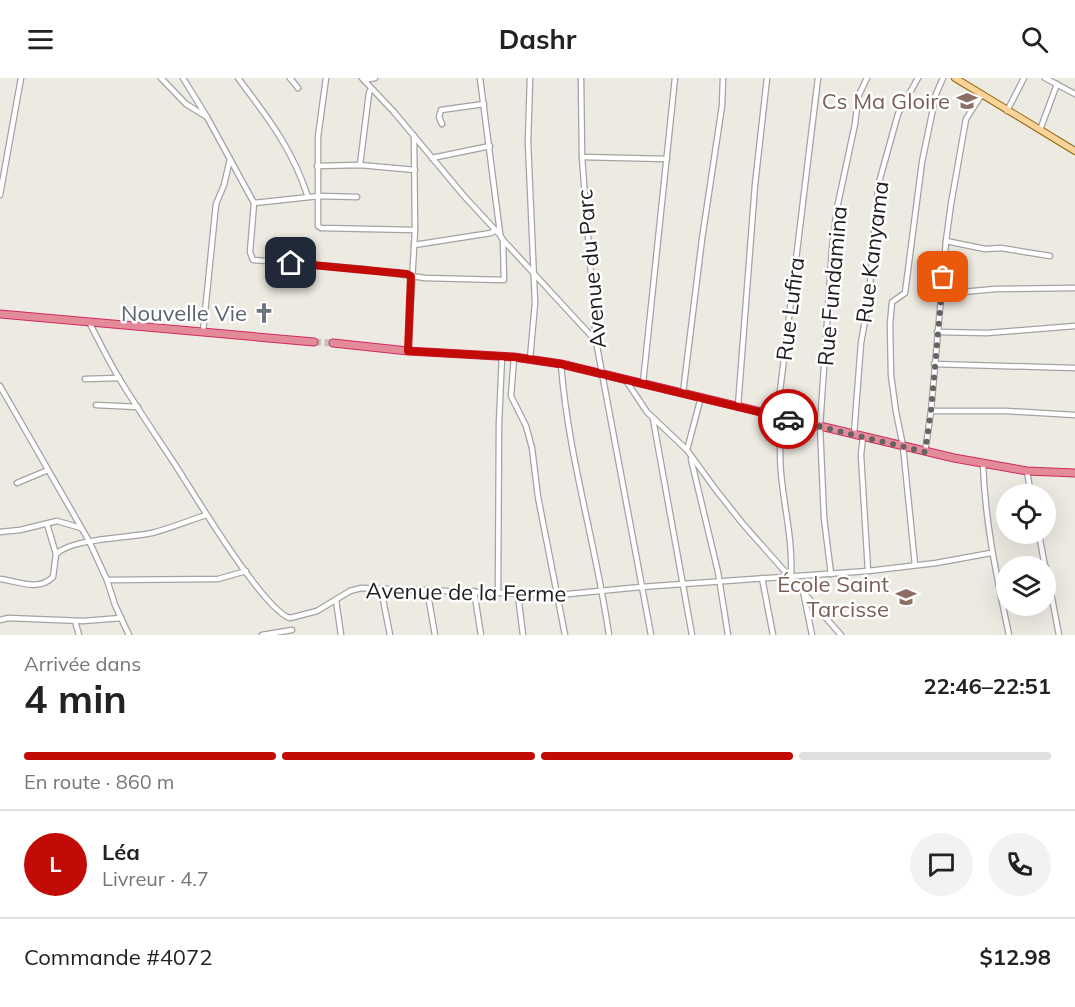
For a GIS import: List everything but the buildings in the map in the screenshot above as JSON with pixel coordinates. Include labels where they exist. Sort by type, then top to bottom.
[{"type":"highway","points":[[0,314],[314,342]]},
{"type":"highway","points":[[333,343],[408,351],[514,357],[561,364],[925,452],[1027,471],[1075,474]]},
{"type":"main road","points":[[955,78],[1075,151]]},
{"type":"street","points":[[0,195],[21,78]]},
{"type":"street","points":[[161,78],[186,104],[207,117]]},
{"type":"street","points":[[183,78],[254,203],[250,252],[253,260],[364,269],[411,276],[504,280],[503,240]]},
{"type":"street","points":[[238,78],[284,141],[296,164],[308,197]]},
{"type":"street","points":[[290,78],[298,88]]},
{"type":"street","points":[[326,78],[318,137],[318,226],[321,228],[415,230]]},
{"type":"street","points":[[363,79],[375,78]]},
{"type":"street","points":[[480,78],[500,235]]},
{"type":"street","points":[[530,78],[528,142],[535,303],[530,359]]},
{"type":"street","name":"Avenue du Parc","points":[[581,78],[582,158],[596,340],[651,635]]},
{"type":"street","points":[[643,383],[675,78]]},
{"type":"street","points":[[683,393],[702,239],[722,106],[723,78]]},
{"type":"street","points":[[738,406],[755,185],[764,126],[767,78]]},
{"type":"street","name":"Rue Lufira","points":[[791,576],[792,556],[782,486],[780,427],[777,416],[818,78]]},
{"type":"street","name":"Rue Fundamina","points":[[831,574],[824,518],[820,426],[832,242],[858,97],[867,78]]},
{"type":"street","name":"Rue Kanyama","points":[[854,434],[861,342],[869,297],[878,186],[898,114],[918,78]]},
{"type":"street","points":[[915,566],[903,446],[891,375],[890,324],[892,302],[905,294],[922,162],[936,93],[943,78]]},
{"type":"street","points":[[1007,111],[1024,78]]},
{"type":"street","points":[[1045,78],[1075,94]]},
{"type":"street","points":[[363,79],[503,240],[582,328],[596,340]]},
{"type":"street","points":[[1040,130],[1057,84]]},
{"type":"street","points":[[360,165],[365,116],[371,89]]},
{"type":"street","points":[[925,452],[931,411],[946,241],[966,119],[982,94]]},
{"type":"street","points":[[442,124],[439,117],[441,111],[484,104]]},
{"type":"street","points":[[408,351],[415,230],[414,136]]},
{"type":"street","points":[[432,158],[490,146]]},
{"type":"street","points":[[582,158],[667,159]]},
{"type":"street","points":[[203,332],[216,204],[224,185],[230,159]]},
{"type":"street","points":[[317,166],[360,165],[415,170]]},
{"type":"street","points":[[254,203],[319,196],[357,197]]},
{"type":"street","points":[[414,245],[491,233],[496,230]]},
{"type":"street","points":[[946,241],[985,249],[1001,248],[1050,256]]},
{"type":"street","points":[[941,294],[995,289],[1075,288]]},
{"type":"street","points":[[89,322],[119,378],[206,515],[279,612],[290,618],[293,632],[262,635]]},
{"type":"street","points":[[938,332],[987,333],[1075,326]]},
{"type":"street","points":[[498,592],[499,423],[502,356]]},
{"type":"street","points":[[514,357],[512,396],[526,426],[532,448],[538,497],[565,635]]},
{"type":"street","points":[[561,364],[572,451],[609,635]]},
{"type":"street","points":[[934,364],[1075,368]]},
{"type":"street","points":[[85,379],[119,378]]},
{"type":"street","points":[[624,379],[653,418],[673,434],[689,452],[743,524],[841,635]]},
{"type":"street","points":[[0,386],[89,541],[129,635]]},
{"type":"street","points":[[701,397],[689,452],[720,582],[728,635]]},
{"type":"street","points":[[96,405],[138,407]]},
{"type":"street","points":[[931,411],[1006,411],[1075,415]]},
{"type":"street","points":[[653,418],[692,635]]},
{"type":"street","points":[[863,436],[861,455],[868,571]]},
{"type":"street","points":[[983,464],[985,509],[991,552],[1009,635]]},
{"type":"street","points":[[17,483],[48,470]]},
{"type":"street","points":[[1027,471],[1029,484]]},
{"type":"street","points":[[57,554],[63,549],[89,541],[151,533],[206,515]]},
{"type":"street","points":[[0,532],[11,532],[62,521],[81,528]]},
{"type":"street","points":[[0,577],[24,584],[42,584],[53,577],[57,554],[47,524]]},
{"type":"street","name":"Avenue de la Ferme","points":[[290,618],[317,611],[350,591],[362,588],[558,596],[641,587],[868,571],[915,566],[991,552]]},
{"type":"street","points":[[107,580],[218,579],[246,570]]},
{"type":"street","points":[[762,578],[773,635]]},
{"type":"street","points":[[381,589],[390,635]]},
{"type":"street","points":[[427,589],[435,635]]},
{"type":"street","points":[[803,590],[812,635]]},
{"type":"street","points":[[474,591],[481,635]]},
{"type":"street","points":[[519,594],[523,635]]},
{"type":"street","points":[[336,600],[341,635]]},
{"type":"street","points":[[1055,616],[1059,635]]},
{"type":"street","points":[[0,620],[8,618],[75,621],[121,618]]},
{"type":"street","points":[[75,621],[79,635]]},
{"type":"tunnel","points":[[314,342],[333,343]]},
{"type":"way so far","points":[[788,419],[925,452],[943,277]]},
{"type":"place","name":"Cs Ma Gloire","points":[[967,101]]},
{"type":"place","name":"Nouvelle Vie","points":[[264,313]]},
{"type":"place","name":"École Saint Tarcisse","points":[[906,597]]},
{"type":"route","points":[[291,263],[364,269],[411,276],[408,351],[514,357],[561,364],[788,419]]}]
